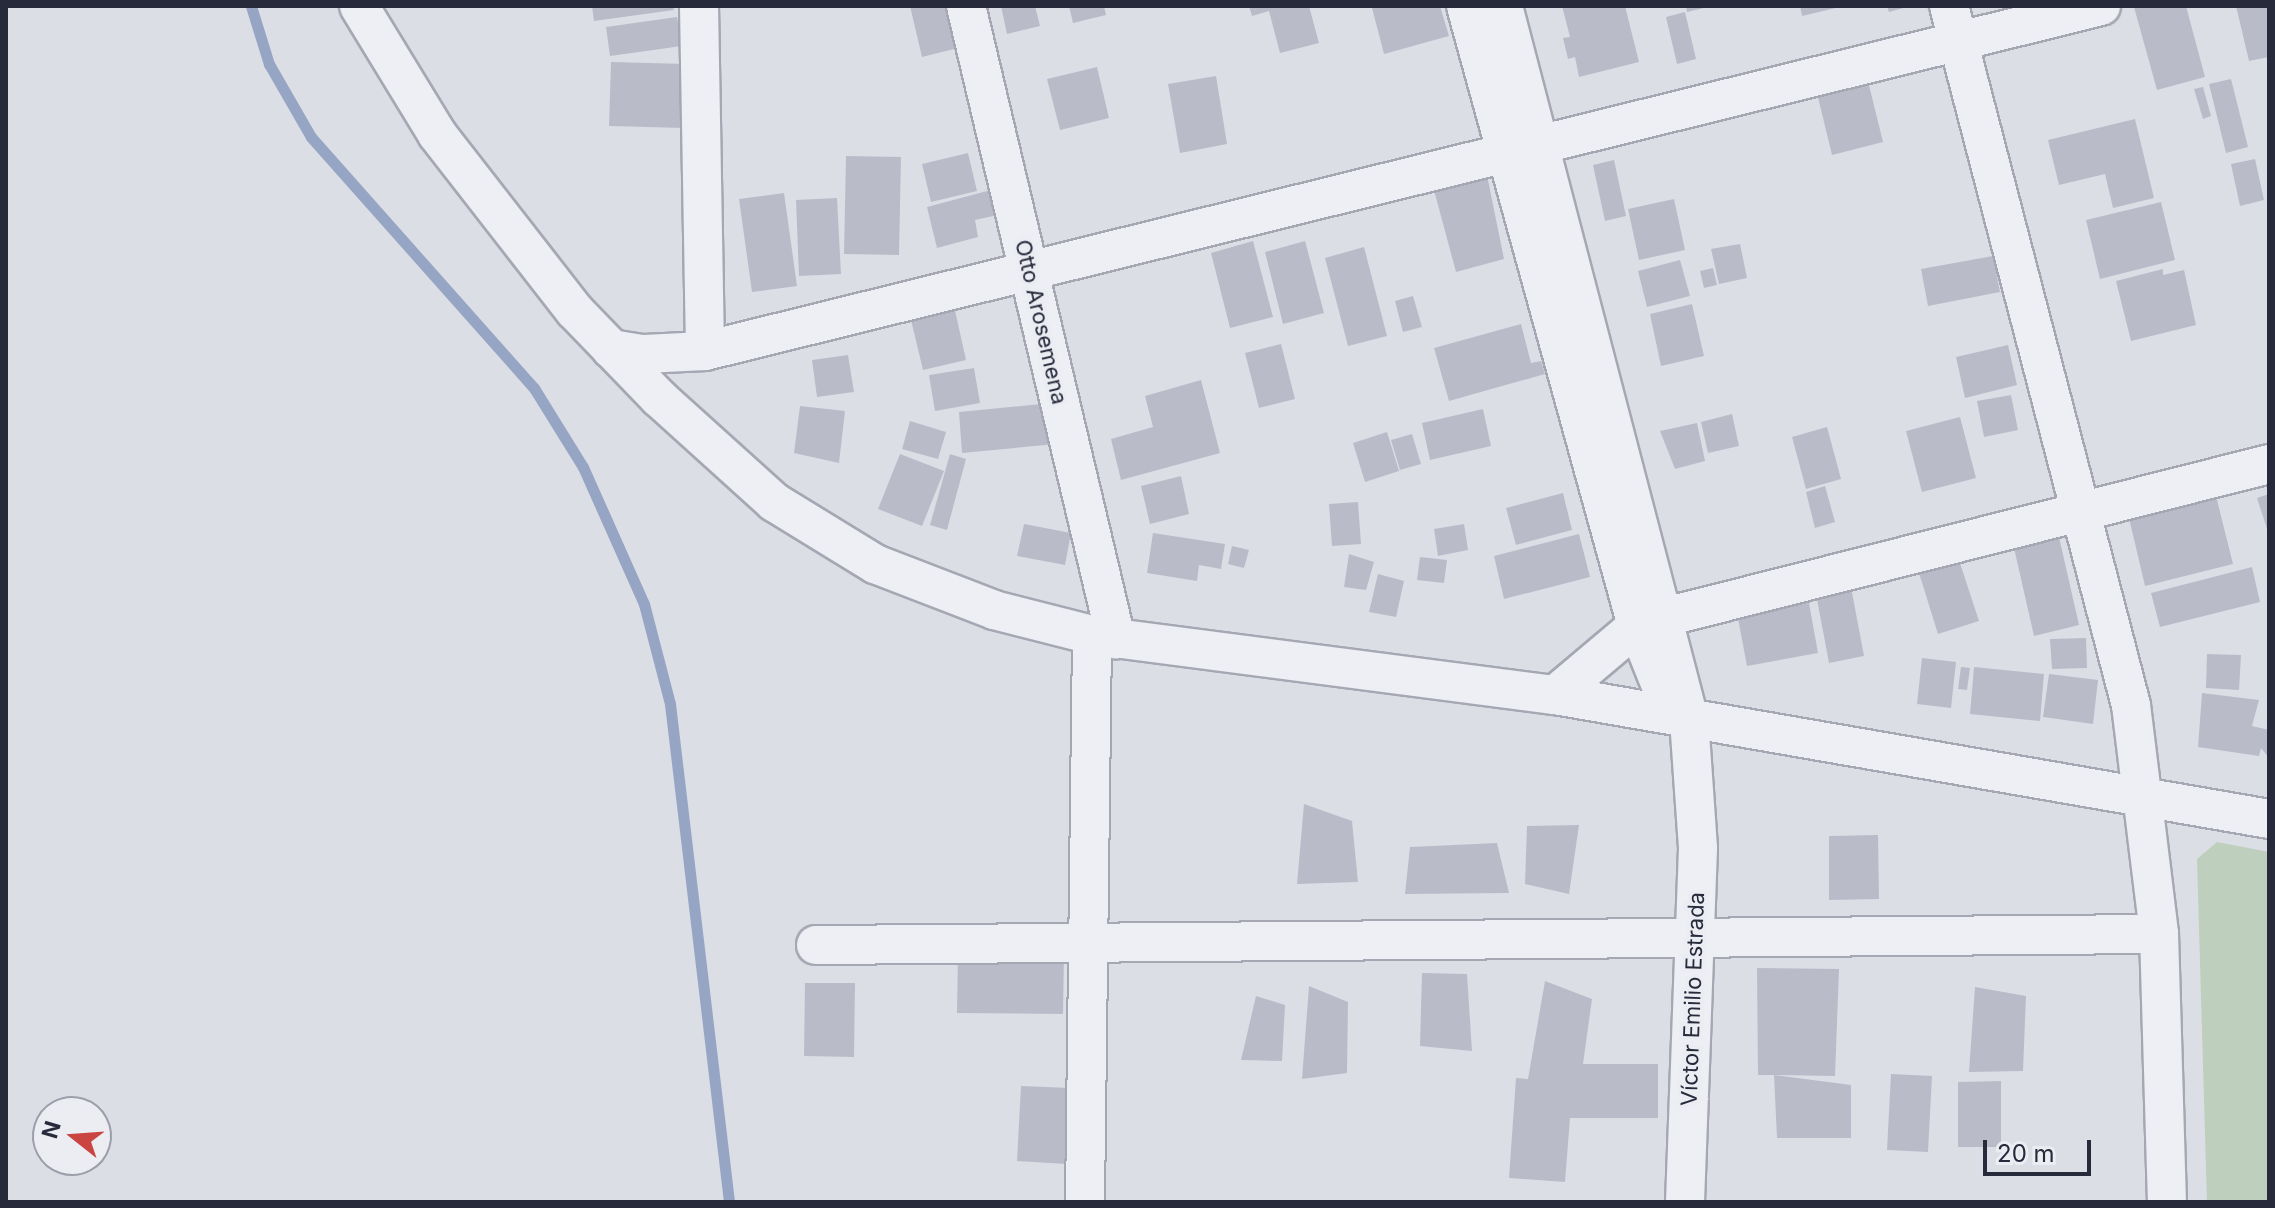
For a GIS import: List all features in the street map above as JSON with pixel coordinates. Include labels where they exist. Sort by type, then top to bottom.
[{"type":"street","points":[[359,6],[437,134],[534,260],[611,349],[717,453],[825,538],[933,589],[1104,637],[1555,695],[2269,819]]},
{"type":"street","points":[[699,6],[705,351]]},
{"type":"street","name":"Otto Arosemena","points":[[966,6],[1029,271],[1104,637],[1090,942],[1085,1202]]},
{"type":"street","points":[[1466,6],[1522,149]]},
{"type":"street","points":[[1503,6],[1522,149]]},
{"type":"street","points":[[611,349],[644,354],[705,351],[1522,149],[1953,24],[2101,6]]},
{"type":"street","points":[[1953,24],[2131,705],[2146,796],[2159,934],[2167,1202]]},
{"type":"street","name":"Víctor Emilio Estrada","points":[[1522,149],[1651,622],[1681,716],[1696,796],[1696,939],[1685,1202]]},
{"type":"street","points":[[1555,695],[1651,622],[2269,464]]},
{"type":"street","points":[[816,945],[2159,934]]},
{"type":"green space","points":[[2217,842],[2269,852],[2269,1202],[2207,1202],[2197,859]]},
{"type":"building","points":[[592,6],[673,6],[674,10],[594,21]]},
{"type":"building","points":[[910,6],[948,6],[958,48],[922,57]]},
{"type":"building","points":[[1001,6],[1035,6],[1040,26],[1007,34]]},
{"type":"building","points":[[1069,6],[1104,6],[1106,15],[1073,23]]},
{"type":"building","points":[[1249,6],[1309,6],[1319,43],[1280,53],[1269,11],[1252,16]]},
{"type":"building","points":[[1440,6],[1449,36],[1384,54],[1372,8]]},
{"type":"building","points":[[1562,6],[1625,6],[1639,62],[1579,77],[1575,57],[1568,59],[1563,38],[1570,37]]},
{"type":"building","points":[[1686,6],[1708,6],[1708,7],[1687,12]]},
{"type":"building","points":[[1800,6],[1840,6],[1840,7],[1802,16]]},
{"type":"building","points":[[1887,6],[1907,6],[1907,7],[1889,12]]},
{"type":"building","points":[[2186,6],[2205,77],[2157,90],[2134,7]]},
{"type":"building","points":[[2236,6],[2269,6],[2269,57],[2249,61]]},
{"type":"building","points":[[1685,12],[1696,59],[1677,64],[1666,17]]},
{"type":"building","points":[[677,17],[682,46],[610,56],[606,27]]},
{"type":"building","points":[[611,62],[686,64],[684,128],[609,126]]},
{"type":"building","points":[[1097,67],[1109,118],[1060,130],[1047,79]]},
{"type":"building","points":[[1216,76],[1227,144],[1180,153],[1168,84]]},
{"type":"building","points":[[2231,79],[2248,147],[2226,153],[2209,84]]},
{"type":"building","points":[[1868,81],[1883,142],[1832,155],[1817,93]]},
{"type":"building","points":[[2203,87],[2211,116],[2203,119],[2194,89]]},
{"type":"building","points":[[2135,119],[2154,198],[2113,208],[2105,174],[2059,185],[2048,140]]},
{"type":"building","points":[[968,153],[977,191],[931,202],[922,164]]},
{"type":"building","points":[[846,156],[901,157],[899,255],[844,254]]},
{"type":"building","points":[[2255,159],[2264,200],[2240,206],[2231,164]]},
{"type":"building","points":[[1614,160],[1626,216],[1605,221],[1593,165]]},
{"type":"building","points":[[1487,175],[1504,259],[1456,272],[1434,190]]},
{"type":"building","points":[[991,190],[998,215],[975,220],[978,237],[937,248],[927,207]]},
{"type":"building","points":[[784,193],[797,286],[752,292],[739,199]]},
{"type":"building","points":[[837,198],[841,274],[799,276],[796,200]]},
{"type":"building","points":[[1674,199],[1685,250],[1639,260],[1628,209]]},
{"type":"building","points":[[2161,202],[2175,260],[2100,279],[2086,220]]},
{"type":"building","points":[[1253,241],[1273,317],[1230,328],[1211,253]]},
{"type":"building","points":[[1305,241],[1324,313],[1283,324],[1265,252]]},
{"type":"building","points":[[1740,244],[1747,278],[1719,284],[1711,249]]},
{"type":"building","points":[[1364,247],[1387,336],[1348,346],[1325,258]]},
{"type":"building","points":[[1993,256],[2000,292],[1928,306],[1921,269]]},
{"type":"building","points":[[1680,260],[1690,296],[1647,307],[1638,271]]},
{"type":"building","points":[[1713,268],[1717,285],[1704,288],[1700,271]]},
{"type":"building","points":[[2163,269],[2163,275],[2184,270],[2196,325],[2131,341],[2116,281]]},
{"type":"building","points":[[1413,296],[1422,327],[1403,332],[1395,301]]},
{"type":"building","points":[[1692,304],[1704,356],[1661,366],[1650,314]]},
{"type":"building","points":[[954,306],[966,360],[923,370],[910,316]]},
{"type":"building","points":[[1521,324],[1531,363],[1541,361],[1545,374],[1449,401],[1434,348]]},
{"type":"building","points":[[1281,344],[1295,399],[1259,408],[1245,353]]},
{"type":"building","points":[[2008,345],[2017,385],[1965,398],[1956,357]]},
{"type":"building","points":[[848,355],[854,392],[817,397],[812,360]]},
{"type":"building","points":[[974,368],[980,403],[935,411],[929,375]]},
{"type":"building","points":[[1201,380],[1220,453],[1121,480],[1111,439],[1153,427],[1145,396]]},
{"type":"building","points":[[2011,395],[2018,430],[1984,437],[1977,401]]},
{"type":"building","points":[[1052,403],[1056,444],[962,453],[959,412]]},
{"type":"building","points":[[800,406],[845,411],[839,463],[794,453]]},
{"type":"building","points":[[1483,409],[1491,446],[1430,460],[1422,423]]},
{"type":"building","points":[[1732,414],[1739,446],[1708,453],[1701,422]]},
{"type":"building","points":[[1960,417],[1976,478],[1922,492],[1906,431]]},
{"type":"building","points":[[910,421],[946,432],[938,459],[902,449]]},
{"type":"building","points":[[1697,423],[1705,461],[1675,469],[1660,431]]},
{"type":"building","points":[[1827,427],[1841,479],[1806,489],[1792,437]]},
{"type":"building","points":[[1387,432],[1399,471],[1365,482],[1353,443]]},
{"type":"building","points":[[1412,434],[1421,464],[1400,470],[1391,440]]},
{"type":"building","points":[[900,454],[944,471],[922,526],[878,509]]},
{"type":"building","points":[[950,454],[966,459],[947,530],[930,525]]},
{"type":"building","points":[[1181,476],[1189,514],[1150,524],[1141,486]]},
{"type":"building","points":[[1825,486],[1835,522],[1815,528],[1806,492]]},
{"type":"building","points":[[1563,493],[1572,530],[1516,545],[1506,508]]},
{"type":"building","points":[[2269,494],[2269,532],[2268,532],[2257,498]]},
{"type":"building","points":[[2216,496],[2233,564],[2145,586],[2129,518]]},
{"type":"building","points":[[1358,502],[1361,544],[1332,546],[1329,504]]},
{"type":"building","points":[[1024,524],[1071,533],[1065,565],[1017,556]]},
{"type":"building","points":[[1464,524],[1468,550],[1438,556],[1434,529]]},
{"type":"building","points":[[1153,533],[1225,544],[1221,569],[1199,565],[1197,581],[1147,573]]},
{"type":"building","points":[[1579,534],[1590,577],[1504,599],[1494,556]]},
{"type":"building","points":[[2059,537],[2079,625],[2034,636],[2014,548]]},
{"type":"building","points":[[1232,546],[1249,550],[1244,568],[1228,564]]},
{"type":"building","points":[[1349,554],[1374,562],[1366,590],[1344,587]]},
{"type":"building","points":[[1420,557],[1447,560],[1444,583],[1417,580]]},
{"type":"building","points":[[1959,560],[1979,621],[1938,634],[1919,573]]},
{"type":"building","points":[[2252,567],[2260,602],[2160,627],[2151,593]]},
{"type":"building","points":[[1378,574],[1404,581],[1396,617],[1369,612]]},
{"type":"building","points":[[1851,587],[1864,656],[1829,663],[1816,594]]},
{"type":"building","points":[[1770,601],[1772,610],[1809,603],[1818,653],[1747,666],[1736,608]]},
{"type":"building","points":[[2086,638],[2087,668],[2052,669],[2050,639]]},
{"type":"building","points":[[2207,654],[2241,655],[2239,690],[2206,688]]},
{"type":"building","points":[[1922,658],[1956,662],[1951,708],[1917,704]]},
{"type":"building","points":[[1961,667],[1970,668],[1967,690],[1958,689]]},
{"type":"building","points":[[1974,667],[2044,674],[2040,721],[1970,714]]},
{"type":"building","points":[[2049,674],[2098,680],[2093,724],[2043,717]]},
{"type":"building","points":[[2202,693],[2259,700],[2252,726],[2269,730],[2269,758],[2261,748],[2259,756],[2198,747]]},
{"type":"building","points":[[1304,804],[1352,821],[1358,882],[1297,884]]},
{"type":"building","points":[[1579,825],[1569,894],[1525,884],[1527,826]]},
{"type":"building","points":[[1878,835],[1879,899],[1829,900],[1829,836]]},
{"type":"building","points":[[1497,843],[1509,893],[1405,894],[1410,847]]},
{"type":"building","points":[[958,952],[1064,953],[1063,1014],[957,1013]]},
{"type":"building","points":[[1757,968],[1839,969],[1835,1076],[1758,1075]]},
{"type":"building","points":[[1422,973],[1467,974],[1472,1051],[1420,1046]]},
{"type":"building","points":[[1545,981],[1592,999],[1583,1064],[1658,1064],[1658,1118],[1570,1118],[1565,1182],[1509,1178],[1516,1078],[1528,1079]]},
{"type":"building","points":[[805,983],[855,983],[854,1057],[804,1056]]},
{"type":"building","points":[[1309,986],[1348,1002],[1347,1073],[1302,1079]]},
{"type":"building","points":[[1975,987],[2026,996],[2023,1071],[1969,1072]]},
{"type":"building","points":[[1256,996],[1285,1005],[1282,1061],[1241,1060]]},
{"type":"building","points":[[1891,1074],[1932,1076],[1928,1152],[1887,1150]]},
{"type":"building","points":[[1774,1075],[1851,1085],[1851,1138],[1777,1138]]},
{"type":"building","points":[[2001,1081],[2001,1147],[1958,1147],[1958,1082]]},
{"type":"building","points":[[1021,1086],[1070,1088],[1066,1164],[1017,1161]]},
{"type":"waterway","points":[[251,6],[269,64],[311,137],[534,388],[583,467],[644,604],[670,704],[729,1202]]}]
